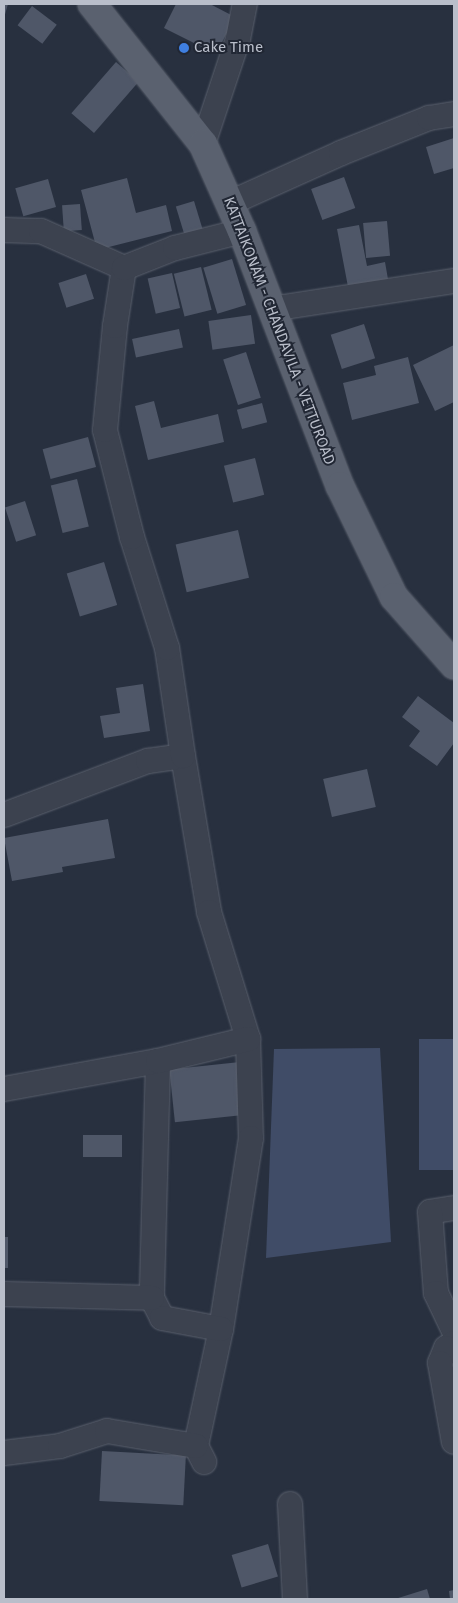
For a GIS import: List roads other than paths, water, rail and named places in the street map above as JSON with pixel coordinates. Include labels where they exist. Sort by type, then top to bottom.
[{"type":"main road","name":"KATTAIKONAM - CHANDAVILA - VETTUROAD","points":[[92,4],[203,144],[242,231],[340,486],[394,596],[454,665]]},
{"type":"street","points":[[203,144],[238,38],[245,4]]},
{"type":"street","points":[[230,203],[341,153],[429,118],[454,114]]},
{"type":"street","points":[[4,230],[41,231],[124,268],[175,248],[242,231]]},
{"type":"street","points":[[4,1453],[60,1446],[107,1431],[200,1454],[251,1138],[248,1039],[209,912],[182,756],[167,648],[132,536],[105,430],[124,268]]},
{"type":"street","points":[[271,309],[454,281]]},
{"type":"street","points":[[4,815],[148,761],[182,756]]},
{"type":"street","points":[[4,1089],[158,1060],[248,1039]]},
{"type":"street","points":[[158,1060],[152,1298],[162,1318],[221,1329]]},
{"type":"street","points":[[454,1208],[430,1212],[436,1293],[454,1331]]},
{"type":"street","points":[[4,1294],[152,1298]]},
{"type":"street","points":[[454,1343],[446,1348],[440,1363],[454,1442]]},
{"type":"street","points":[[290,1504],[295,1599]]},
{"type":"water","points":[[419,1039],[454,1039],[454,1170],[419,1170]]},
{"type":"water","points":[[380,1048],[391,1242],[266,1258],[274,1049]]},
{"type":"place","name":"Cake Time","points":[[184,48]]}]
